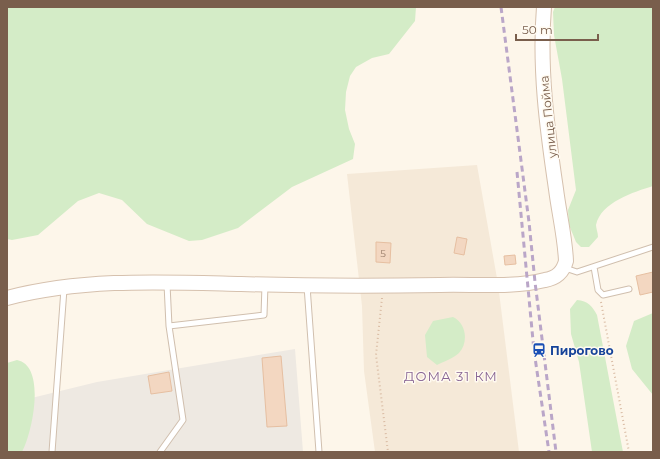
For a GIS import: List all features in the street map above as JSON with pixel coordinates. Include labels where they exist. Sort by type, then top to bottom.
[{"type":"main road","name":"улица Пойма","points":[[544,7],[541,38],[545,99],[565,253],[564,268]]},
{"type":"main road","points":[[7,298],[64,286],[91,284],[166,282],[384,286],[527,283],[555,277],[564,268]]},
{"type":"lane","points":[[564,268],[577,272],[653,248]]},
{"type":"lane","points":[[594,267],[598,290],[603,295],[629,289]]},
{"type":"lane","points":[[160,452],[183,420],[169,326],[166,282]]},
{"type":"lane","points":[[169,326],[264,315],[265,285]]},
{"type":"lane","points":[[307,285],[319,452]]},
{"type":"lane","points":[[52,452],[64,286]]},
{"type":"path","points":[[384,286],[376,355],[388,452]]},
{"type":"path","points":[[601,293],[601,302],[629,452]]},
{"type":"shaded area","points":[[477,165],[498,284],[519,452],[375,452],[364,371],[362,306],[347,174]]},
{"type":"shaded area","points":[[295,349],[303,452],[7,452],[7,404],[97,382]]},
{"type":"green space","points":[[7,7],[416,7],[415,21],[389,54],[372,58],[356,67],[350,76],[346,92],[345,110],[349,129],[355,144],[353,159],[292,187],[238,228],[202,240],[189,241],[147,224],[122,200],[99,193],[78,201],[38,235],[12,240],[7,239]]},
{"type":"green space","points":[[555,7],[653,7],[653,186],[619,199],[604,210],[596,225],[598,237],[589,247],[581,247],[576,242],[569,225],[568,210],[576,190],[562,79],[554,35],[553,12]]},
{"type":"green space","points":[[577,300],[589,304],[597,315],[623,452],[592,452],[579,362],[571,334],[570,309]]},
{"type":"green space","points":[[653,313],[653,395],[632,369],[626,346],[634,321]]},
{"type":"green space","points":[[453,317],[461,324],[463,328],[465,333],[464,344],[457,355],[437,365],[427,357],[425,335],[433,321]]},
{"type":"green space","points":[[17,360],[26,365],[32,374],[34,387],[33,417],[30,431],[22,452],[7,452],[7,363]]},
{"type":"building","points":[[457,237],[467,239],[464,255],[454,253]]},
{"type":"building","points":[[376,242],[391,243],[390,263],[376,262]]},
{"type":"building","points":[[515,255],[516,264],[505,265],[504,256]]},
{"type":"building","points":[[653,272],[653,292],[640,295],[636,276]]},
{"type":"building","points":[[281,356],[287,426],[267,427],[262,358]]},
{"type":"building","points":[[169,372],[172,391],[151,394],[148,376]]},
{"type":"railway","points":[[501,7],[529,222],[556,452]]},
{"type":"railway","points":[[517,172],[534,351],[549,452]]},
{"type":"place","name":"Пирогово","points":[[539,350]]},
{"type":"district","name":"ДОМА 31 КМ","points":[[451,376]]}]
